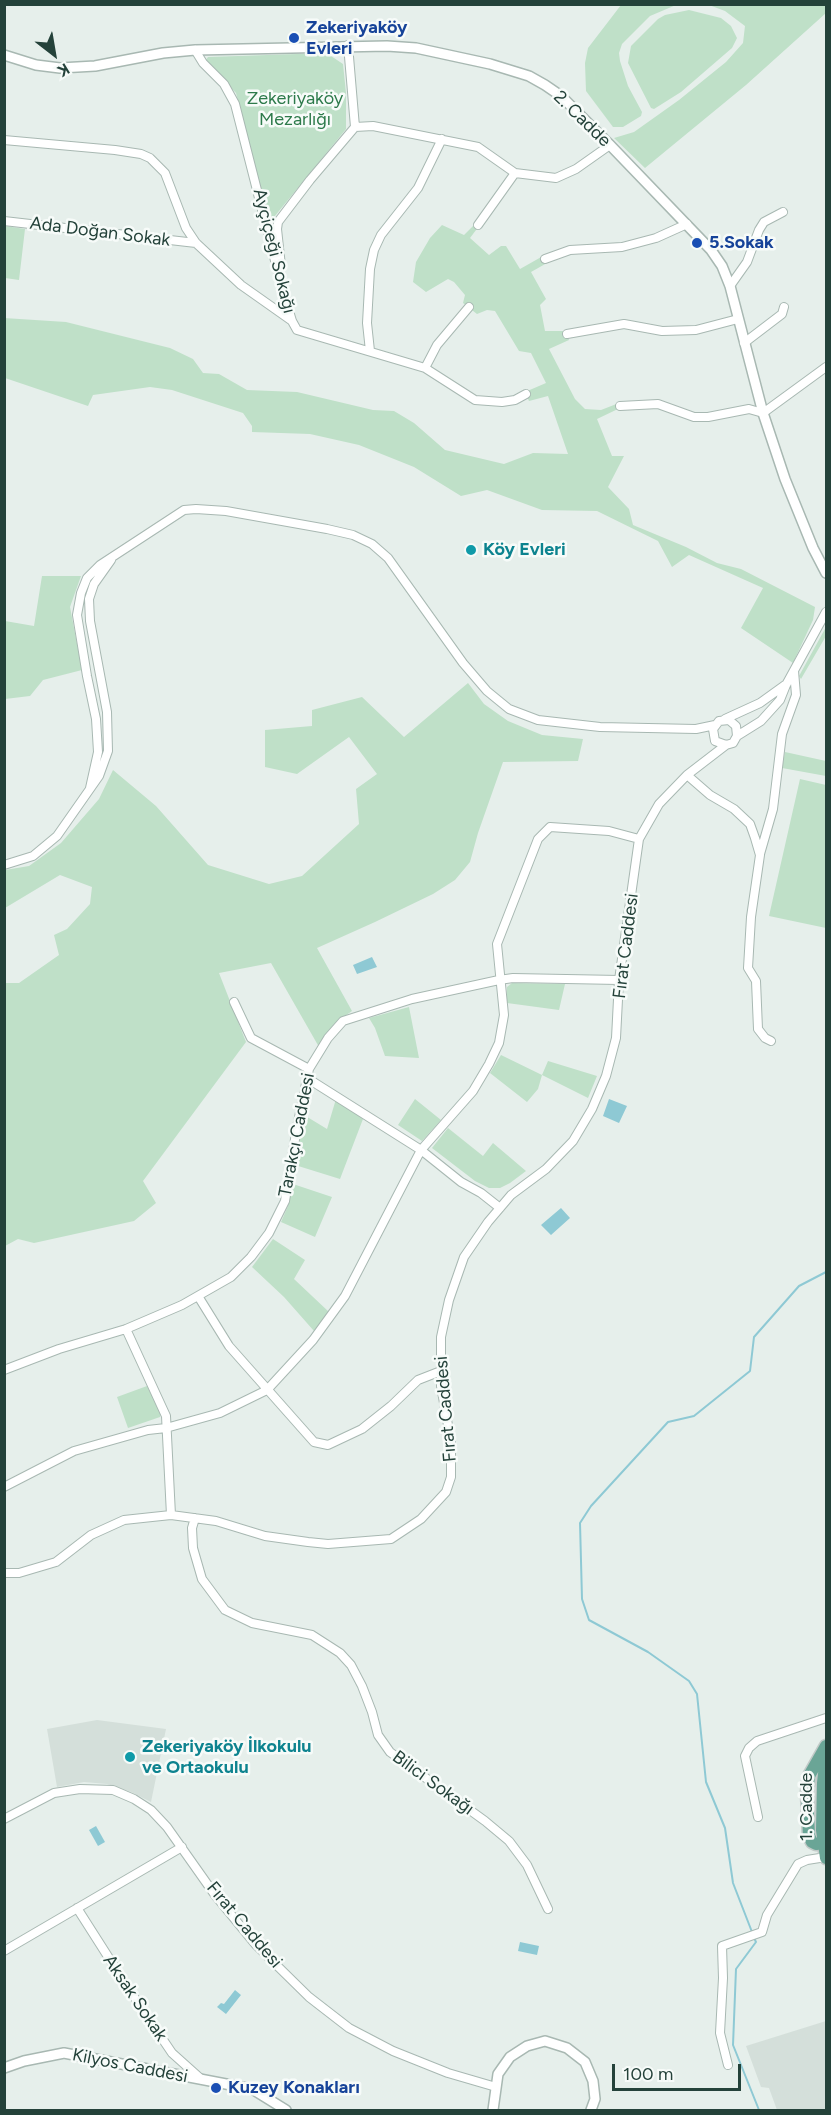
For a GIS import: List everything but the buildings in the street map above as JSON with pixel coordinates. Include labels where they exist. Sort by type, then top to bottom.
[{"type":"main road","points":[[825,1842],[816,1844],[809,1836],[807,1792],[809,1776],[826,1746]]},
{"type":"main road","name":"1. Cadde","points":[[826,1757],[823,1783],[826,1857]]},
{"type":"street","name":"2. Cadde","points":[[9,56],[36,65],[60,68],[95,66],[163,53],[195,50],[348,45],[416,48],[490,64],[529,76],[561,96],[711,250],[730,286],[763,413],[785,479],[813,548],[826,573]]},
{"type":"street","points":[[292,321],[276,229],[278,222],[310,180],[355,127],[348,45]]},
{"type":"street","name":"Ayçiçeği Sokağı","points":[[195,50],[203,63],[224,84],[236,104],[282,288],[297,330],[425,368],[475,400],[502,402],[515,400],[526,394]]},
{"type":"street","points":[[4,51],[9,56]]},
{"type":"street","points":[[355,127],[373,126],[478,147],[515,173],[556,178],[576,169],[610,145]]},
{"type":"street","points":[[370,351],[367,323],[370,269],[374,250],[381,234],[418,189],[442,139]]},
{"type":"street","points":[[4,140],[115,150],[141,154],[150,158],[165,172],[186,228],[196,243],[241,285],[292,321]]},
{"type":"street","points":[[478,225],[515,173]]},
{"type":"street","points":[[730,286],[747,262],[764,222],[783,212]]},
{"type":"street","name":"Ada Doğan Sokak","points":[[4,221],[196,243]]},
{"type":"street","points":[[545,259],[570,249],[622,247],[656,238],[687,224]]},
{"type":"street","points":[[425,368],[437,345],[469,307]]},
{"type":"street","points":[[744,344],[782,314],[784,308]]},
{"type":"street","points":[[567,334],[624,324],[662,331],[696,330],[738,319]]},
{"type":"street","points":[[620,406],[658,404],[694,417],[708,417],[749,409],[763,413],[826,367]]},
{"type":"street","points":[[90,788],[98,752],[96,719],[76,615],[81,593],[87,578],[100,565],[184,510],[196,509],[275,519],[353,535],[372,544],[388,558],[463,663],[487,691],[509,709],[538,720],[600,727],[696,729],[715,724],[760,704],[786,685]]},
{"type":"street","points":[[4,865],[33,856],[57,836],[99,776],[108,751],[107,712],[88,599],[94,584],[114,556]]},
{"type":"street","points":[[696,729],[726,746],[761,721],[780,700],[826,612]]},
{"type":"street","points":[[771,1041],[765,1038],[758,1029],[756,981],[748,968],[751,917],[760,855],[773,809],[782,734],[796,694],[794,671]]},
{"type":"street","points":[[724,720],[729,720],[736,726],[737,736]]},
{"type":"street","points":[[711,755],[715,724]]},
{"type":"street","name":"Fırat Caddesi","points":[[4,1573],[19,1573],[56,1562],[91,1535],[124,1520],[171,1515],[216,1521],[266,1536],[308,1542],[328,1544],[391,1539],[421,1520],[446,1492],[451,1477],[451,1442],[441,1386],[441,1337],[448,1300],[464,1257],[488,1222],[511,1195],[546,1169],[573,1141],[592,1109],[606,1076],[616,1038],[619,980],[639,838],[659,804],[687,775],[726,746]]},
{"type":"street","points":[[687,775],[710,795],[734,809],[750,824],[760,855]]},
{"type":"street","points":[[4,1487],[74,1451],[220,1413],[267,1390],[313,1340],[345,1296],[421,1150],[473,1091],[499,1043],[504,1015],[497,944],[538,839],[550,827],[609,831],[639,838]]},
{"type":"street","name":"Tarakçı Caddesi","points":[[4,1370],[126,1329],[182,1305],[231,1276],[251,1257],[269,1233],[285,1201],[309,1069],[328,1038],[343,1021],[412,999],[499,980],[513,978],[619,980]]},
{"type":"street","points":[[234,1002],[251,1038],[309,1069]]},
{"type":"street","points":[[307,1078],[421,1150],[461,1182],[481,1193],[500,1208]]},
{"type":"street","points":[[198,1296],[229,1346],[314,1442],[328,1445],[362,1429],[391,1406],[417,1380],[441,1371]]},
{"type":"street","points":[[126,1329],[166,1416],[171,1515]]},
{"type":"street","name":"Bilici Sokağı","points":[[195,1518],[192,1528],[193,1548],[202,1579],[225,1610],[252,1623],[312,1635],[340,1653],[351,1665],[362,1686],[378,1735],[390,1752],[509,1841],[527,1865],[548,1910]]},
{"type":"street","points":[[758,1817],[745,1756],[749,1748],[757,1741],[826,1718]]},
{"type":"street","name":"Fırat Caddesi","points":[[4,1819],[54,1793],[80,1789],[113,1790],[134,1799],[151,1810],[167,1827],[215,1895],[256,1945],[317,2004],[349,2028],[393,2051],[448,2073],[496,2086]]},
{"type":"street","points":[[4,1951],[182,1847]]},
{"type":"street","points":[[728,2065],[720,2033],[722,1946],[762,1932],[767,1916],[798,1864],[826,1857]]},
{"type":"street","name":"Aksak Sokak","points":[[77,1908],[172,2053],[202,2080]]},
{"type":"street","points":[[493,2110],[498,2074],[510,2057],[527,2046],[545,2041],[567,2048],[585,2062],[593,2081],[595,2099],[591,2110]]},
{"type":"street","name":"Kilyos Caddesi","points":[[4,2068],[24,2061],[64,2053],[252,2089],[286,2110]]},
{"type":"shaded area","points":[[97,1720],[166,1729],[151,1802],[107,1784],[84,1782],[57,1787],[47,1729]]},
{"type":"shaded area","points":[[826,2021],[826,2110],[777,2110],[769,2088],[761,2087],[746,2046]]},
{"type":"green space","points":[[621,5],[676,5],[650,16],[622,44],[619,53],[620,61],[628,86],[642,112],[641,116],[623,127],[613,127],[586,91],[585,63],[588,48]]},
{"type":"green space","points":[[709,5],[826,5],[826,13],[746,85],[645,168],[614,138],[634,132],[679,100],[726,62],[743,43],[745,26],[725,11]]},
{"type":"green space","points":[[689,10],[721,18],[731,26],[737,38],[732,48],[681,92],[654,109],[651,108],[628,63],[631,46],[658,19],[665,15]]},
{"type":"green space","name":"Zekeriyaköy Mezarlığı","points":[[328,54],[343,64],[346,129],[270,222],[236,93],[205,61],[208,57]]},
{"type":"green space","points":[[476,223],[479,226],[470,238],[489,255],[501,246],[506,246],[520,269],[543,256],[547,263],[531,272],[546,299],[540,305],[545,331],[566,331],[569,340],[549,349],[575,399],[585,409],[601,410],[619,403],[620,408],[597,419],[612,456],[624,456],[608,487],[629,509],[633,525],[686,547],[717,563],[741,569],[815,607],[813,620],[793,663],[741,628],[763,588],[689,555],[672,567],[658,541],[597,511],[542,510],[487,490],[461,496],[414,467],[359,445],[310,434],[252,432],[252,426],[243,413],[172,390],[150,387],[93,395],[88,406],[5,378],[4,318],[66,322],[170,348],[193,359],[203,373],[219,374],[247,390],[297,392],[373,410],[394,411],[414,423],[445,450],[504,464],[533,453],[568,454],[548,396],[529,401],[525,392],[546,383],[531,353],[519,351],[495,311],[487,310],[477,314],[463,303],[465,295],[454,282],[448,279],[426,292],[413,282],[416,262],[430,238],[442,225],[464,235]]},
{"type":"green space","points":[[5,226],[25,229],[19,280],[5,278]]},
{"type":"green space","points":[[42,576],[81,576],[70,607],[82,670],[43,680],[30,696],[5,699],[5,621],[34,626]]},
{"type":"green space","points":[[826,627],[826,636],[801,679],[799,676]]},
{"type":"green space","points":[[468,683],[484,704],[508,721],[542,735],[583,739],[578,761],[503,762],[470,862],[455,880],[433,894],[317,948],[352,1011],[334,1024],[319,1047],[271,963],[219,973],[246,1042],[143,1181],[156,1203],[134,1221],[34,1243],[18,1239],[5,1246],[4,983],[19,983],[59,955],[54,935],[67,929],[90,904],[92,887],[60,875],[5,908],[5,870],[29,866],[61,843],[99,799],[113,770],[156,806],[208,865],[269,884],[302,876],[359,824],[356,789],[377,774],[349,737],[297,774],[265,767],[265,730],[312,726],[312,710],[362,697],[404,737]]},
{"type":"green space","points":[[785,752],[826,761],[826,776],[782,768]]},
{"type":"green space","points":[[800,779],[826,785],[826,928],[769,916]]},
{"type":"green space","points":[[512,983],[565,984],[559,1010],[507,1003],[507,987]]},
{"type":"green space","points":[[409,1007],[419,1058],[385,1056],[369,1018]]},
{"type":"green space","points":[[501,1055],[542,1075],[538,1089],[527,1102],[490,1073]]},
{"type":"green space","points":[[548,1061],[597,1076],[588,1098],[542,1075]]},
{"type":"green space","points":[[336,1099],[363,1119],[340,1179],[295,1165],[304,1115],[327,1129]]},
{"type":"green space","points":[[415,1099],[441,1120],[422,1141],[398,1125]]},
{"type":"green space","points":[[448,1128],[483,1156],[493,1143],[526,1171],[500,1188],[489,1188],[475,1181],[432,1148]]},
{"type":"green space","points":[[293,1184],[332,1197],[315,1237],[281,1222],[288,1206]]},
{"type":"green space","points":[[273,1239],[305,1260],[294,1279],[329,1312],[314,1331],[284,1297],[252,1267]]},
{"type":"green space","points":[[147,1386],[161,1413],[160,1417],[128,1428],[117,1397]]},
{"type":"water","points":[[372,957],[377,967],[357,974],[353,965]]},
{"type":"water","points":[[609,1099],[627,1106],[619,1123],[603,1116]]},
{"type":"water","points":[[561,1208],[570,1218],[551,1235],[541,1225]]},
{"type":"water","points":[[96,1826],[105,1842],[98,1846],[89,1830]]},
{"type":"water","points":[[520,1942],[539,1946],[537,1955],[518,1951]]},
{"type":"water","points":[[235,1990],[241,1995],[226,2014],[217,2007],[221,2003],[224,2004]]},
{"type":"waterway","points":[[752,1932],[733,1883],[725,1828],[706,1782],[697,1694],[689,1681],[648,1652],[589,1620],[582,1599],[580,1523],[591,1506],[668,1422],[694,1416],[750,1371],[754,1337],[799,1286],[826,1272]]},
{"type":"waterway","points":[[754,1938],[756,1942],[736,1969],[733,2045],[759,2110]]},
{"type":"place","name":"Zekeriyaköy Evleri","points":[[294,38]]},
{"type":"place","name":"5.Sokak","points":[[697,243]]},
{"type":"place","name":"Köy Evleri","points":[[471,550]]},
{"type":"place","name":"Zekeriyaköy İlkokulu ve Ortaokulu","points":[[130,1757]]},
{"type":"place","name":"Kuzey Konakları","points":[[216,2088]]}]
